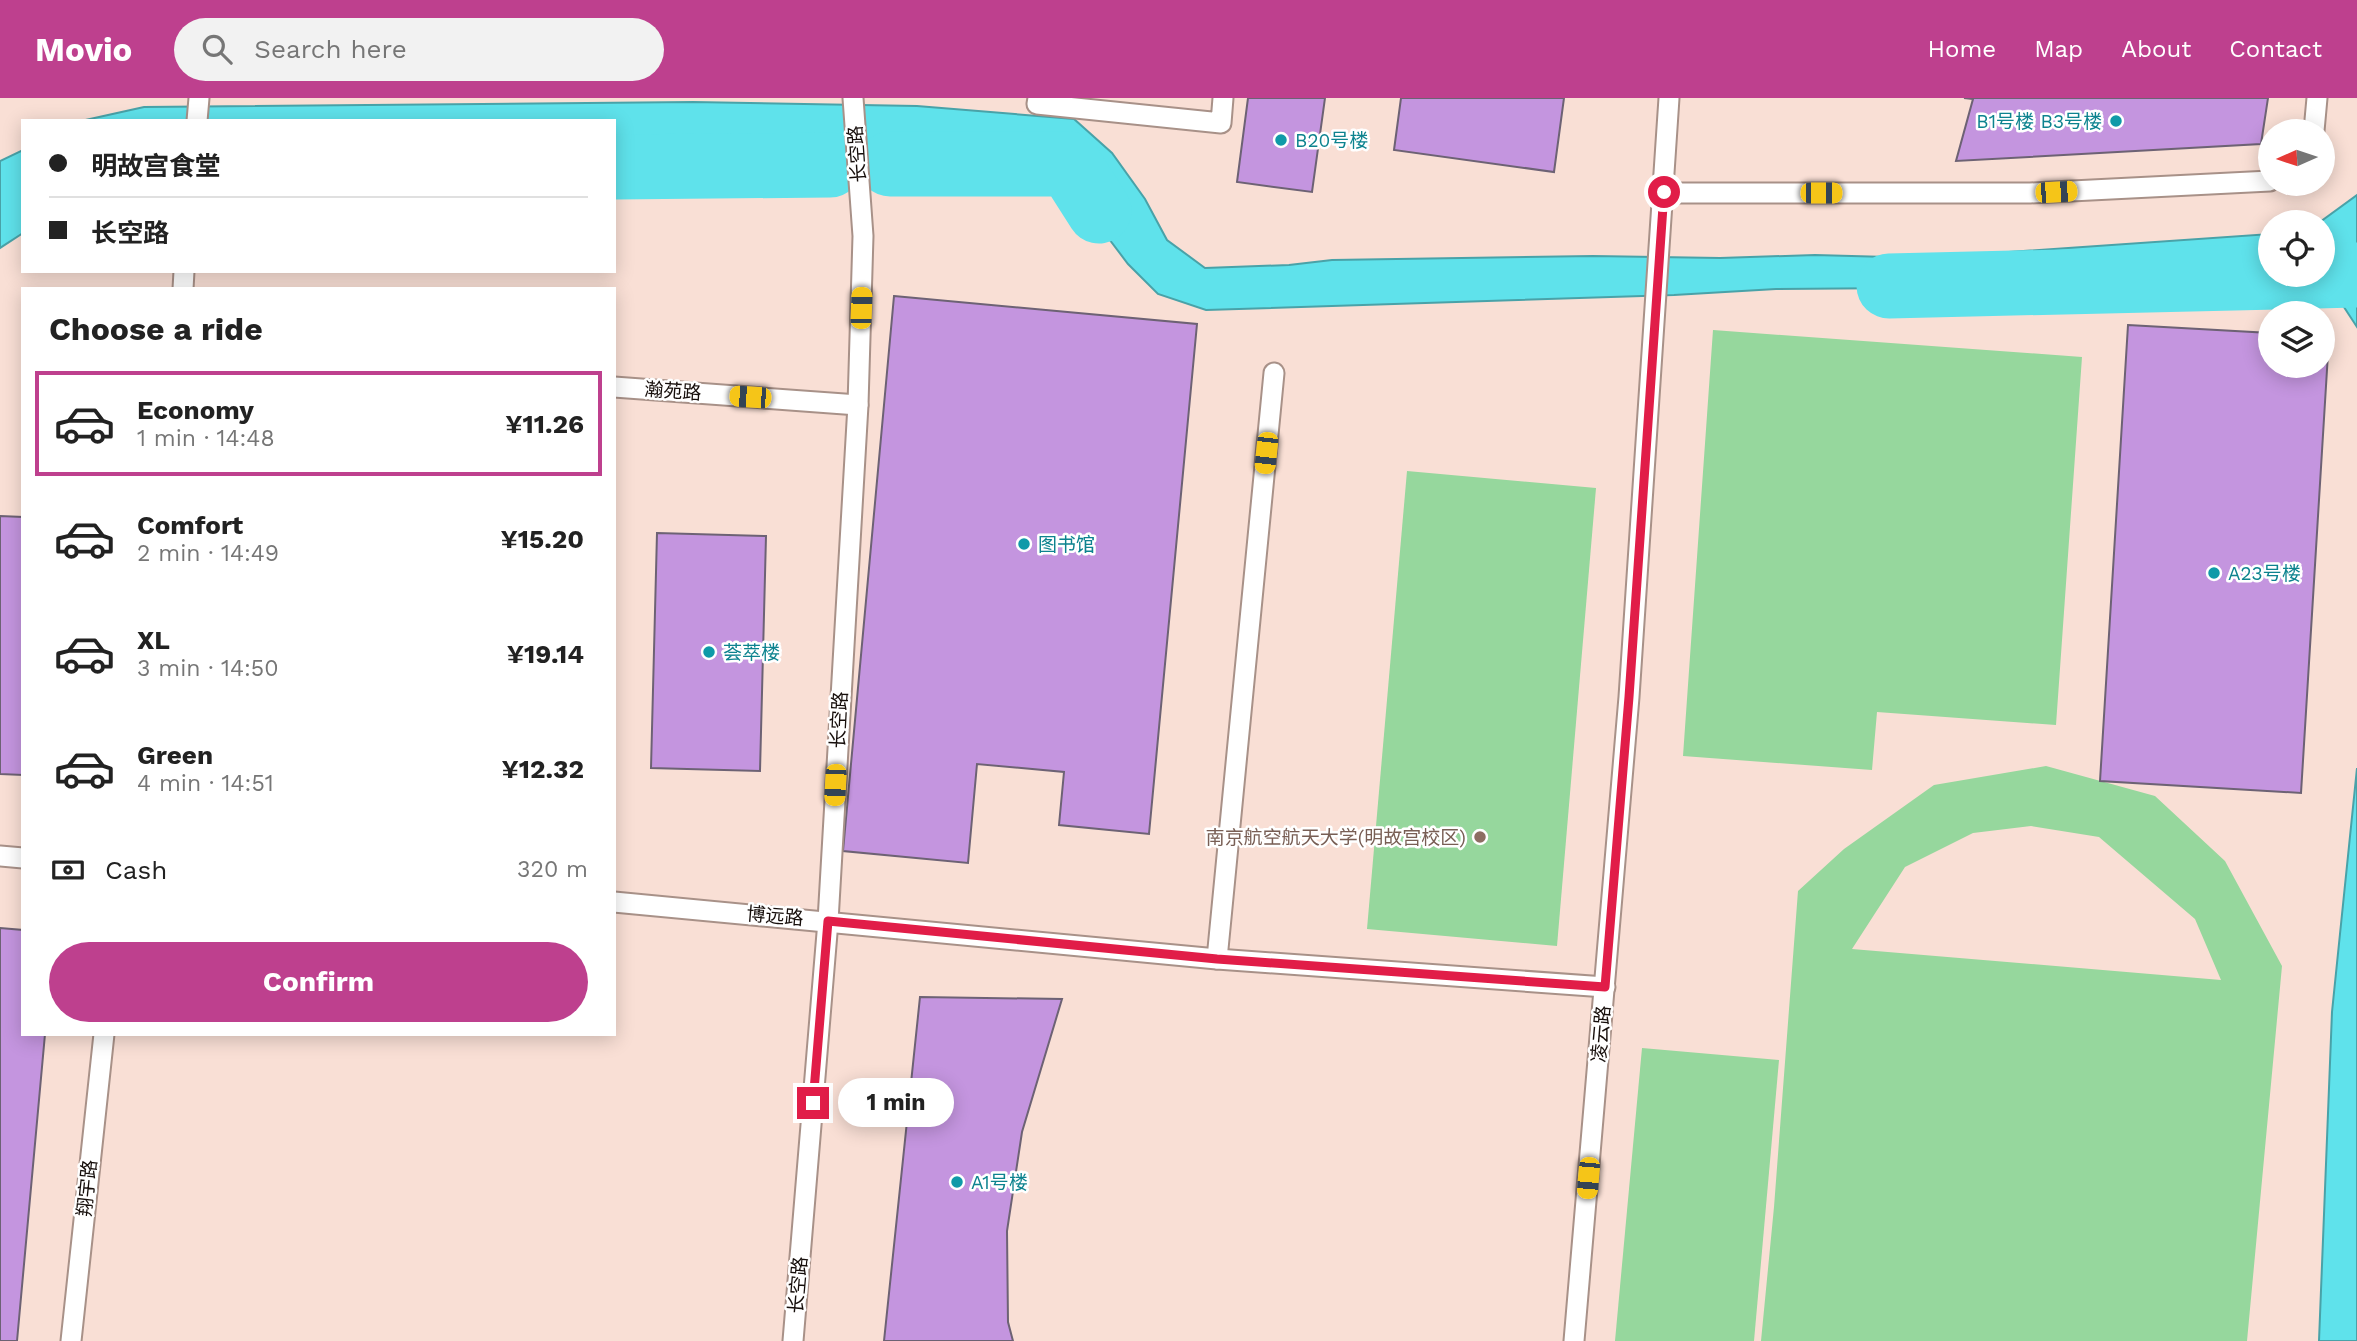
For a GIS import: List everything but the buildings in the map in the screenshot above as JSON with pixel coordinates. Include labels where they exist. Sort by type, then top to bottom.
[{"type":"lane","points":[[197,119],[199,98]]},
{"type":"lane","name":"长空路","points":[[793,1341],[828,921],[858,405],[863,236],[853,98]]},
{"type":"lane","points":[[1038,98],[1037,104],[1221,123],[1223,98]]},
{"type":"lane","name":"凌云路","points":[[1574,1341],[1629,697],[1669,98]]},
{"type":"lane","points":[[2315,119],[2317,98]]},
{"type":"lane","points":[[1664,192],[2030,193],[2258,181]]},
{"type":"lane","points":[[1217,959],[1274,373]]},
{"type":"lane","name":"瀚苑路","points":[[616,387],[858,405]]},
{"type":"lane","points":[[0,856],[21,859]]},
{"type":"lane","name":"博远路","points":[[616,902],[1217,959],[1605,987]]},
{"type":"lane","name":"翔宇路","points":[[71,1341],[104,1036]]},
{"type":"green space","points":[[1713,330],[2082,357],[2056,725],[1877,712],[1872,770],[1683,756]]},
{"type":"green space","points":[[1407,471],[1596,488],[1557,946],[1367,929]]},
{"type":"green space","points":[[2046,766],[2155,796],[2225,861],[2282,966],[2247,1341],[1761,1341],[1798,891],[1844,849],[1934,785]],"holes":[[[2031,826],[2099,837],[2195,919],[2221,980],[1852,949],[1905,867],[1973,833]]]},
{"type":"green space","points":[[1642,1048],[1779,1060],[1754,1341],[1615,1341]]},
{"type":"water","points":[[693,102],[917,106],[1074,119],[1112,153],[1145,199],[1167,240],[1205,268],[1289,265],[1332,260],[1593,256],[1888,257],[1994,253],[2258,235],[2258,271],[1906,288],[1776,289],[1674,295],[1206,310],[1158,294],[1128,264],[1071,183],[1029,158],[616,154],[616,119],[90,119],[144,107]]},
{"type":"water","points":[[21,151],[21,234],[0,248],[0,161]]},
{"type":"water","points":[[2357,195],[2357,327],[2338,298],[2319,287],[2335,287],[2335,211]]},
{"type":"water","points":[[2357,768],[2357,1341],[2319,1341],[2332,1012]]},
{"type":"waterway","points":[[890,164],[1069,164],[1099,211]]},
{"type":"waterway","points":[[616,167],[830,165]]},
{"type":"waterway","points":[[1889,286],[2357,275]]},
{"type":"place","name":"B1号楼 B3号楼","points":[[2116,121]]},
{"type":"place","name":"B20号楼","points":[[1281,140]]},
{"type":"place","name":"图书馆","points":[[1024,544]]},
{"type":"place","name":"A23号楼","points":[[2214,573]]},
{"type":"place","name":"荟萃楼","points":[[709,652]]},
{"type":"place","name":"南京航空航天大学(明故宫校区)","points":[[1480,837]]},
{"type":"place","name":"A1号楼","points":[[957,1182]]},
{"type":"route","points":[[813,1103],[828,921],[1217,959],[1605,987],[1629,697],[1664,192]]}]
